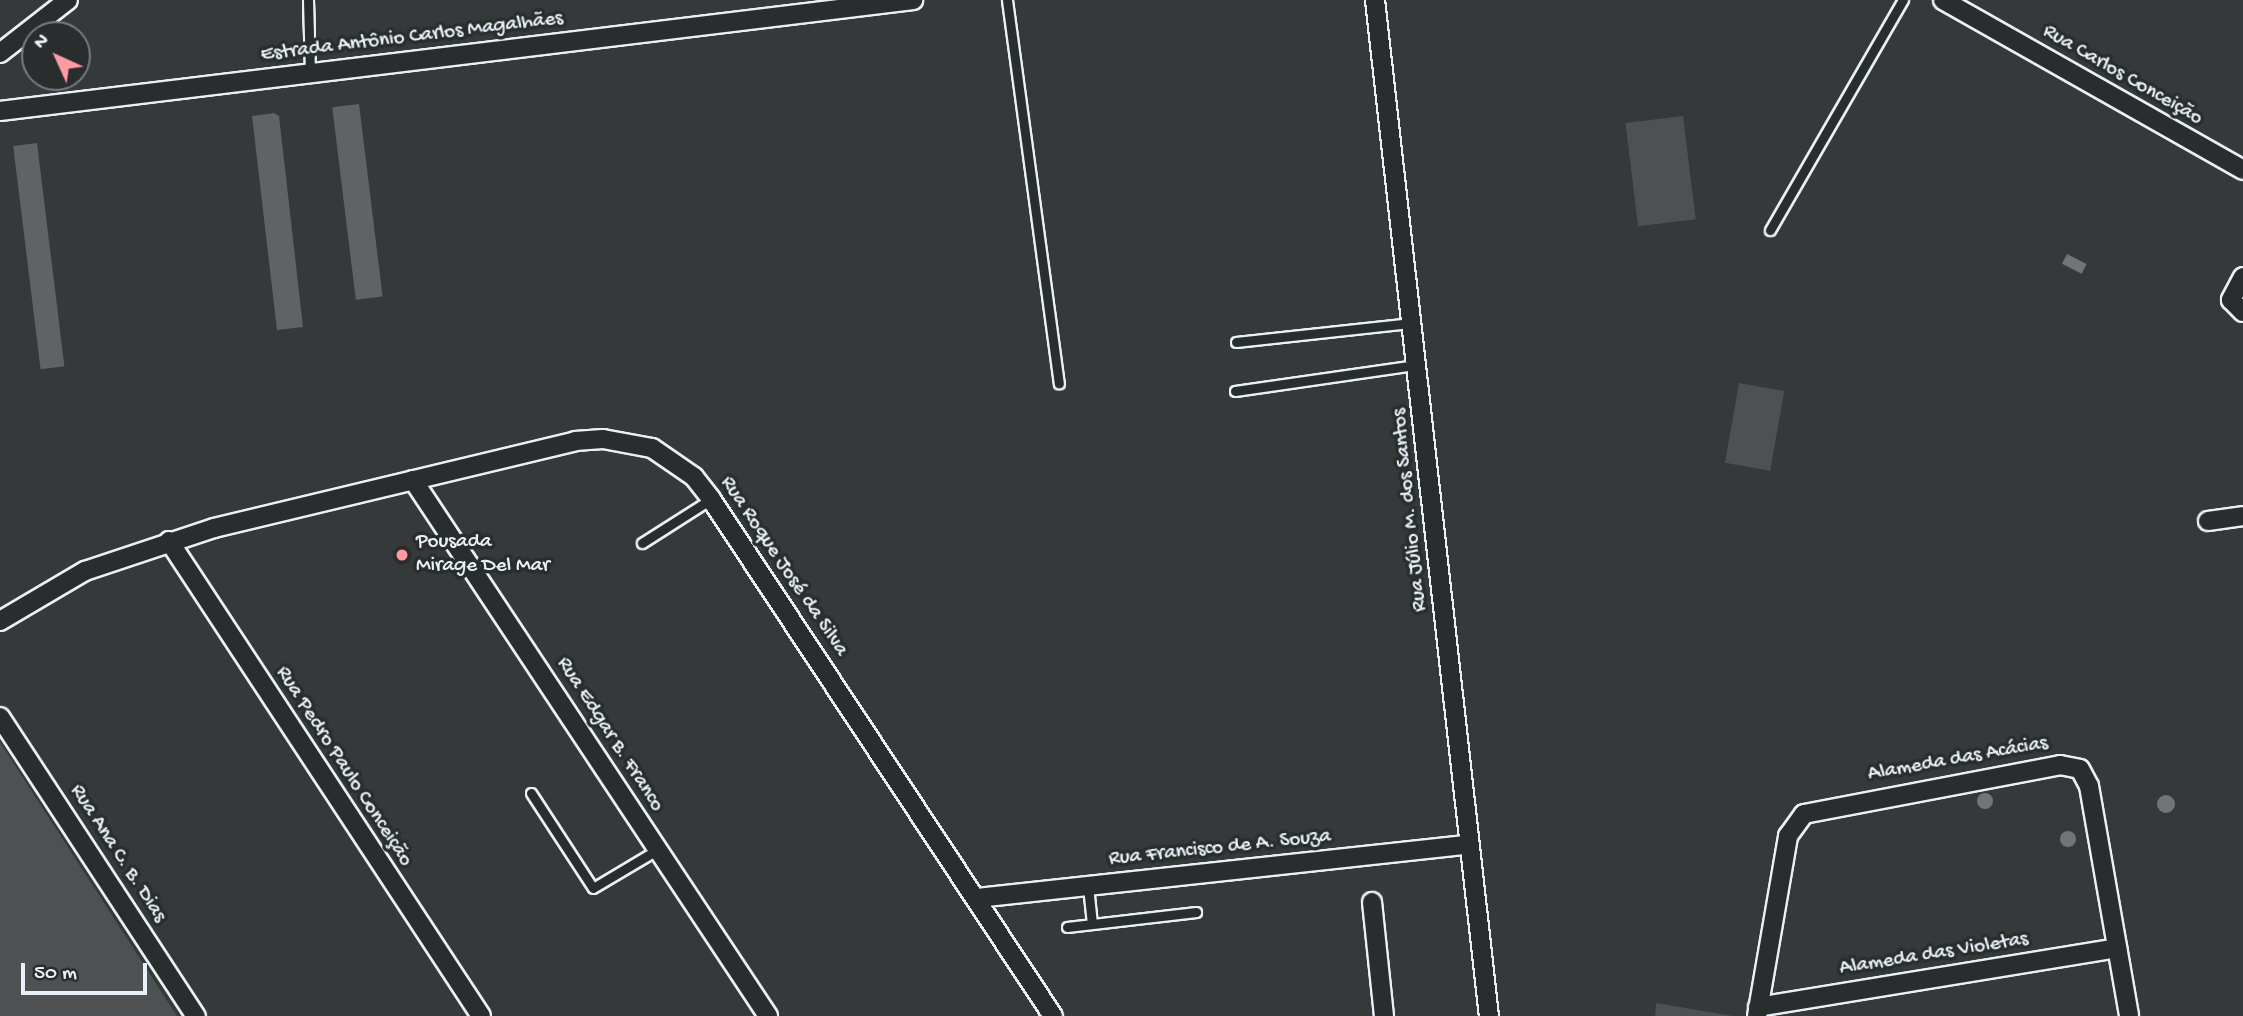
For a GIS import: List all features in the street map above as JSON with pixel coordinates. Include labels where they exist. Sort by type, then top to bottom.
[{"type":"street","points":[[0,53],[68,0]]},
{"type":"street","name":"Estrada Antônio Carlos Magalhães","points":[[1,110],[913,0]]},
{"type":"street","name":"Rua Júlio M. dos Santos","points":[[1376,0],[1489,1016]]},
{"type":"street","name":"Rua Carlos Conceição","points":[[1943,0],[2243,170]]},
{"type":"street","points":[[2243,277],[2231,300],[2243,312]]},
{"type":"street","name":"Rua Roque José da Silva","points":[[0,621],[85,571],[169,541],[575,441],[603,439],[652,448],[673,460],[711,499],[1053,1016]]},
{"type":"street","name":"Rua Edgar B. Franco","points":[[413,480],[768,1016]]},
{"type":"street","points":[[2208,521],[2243,516]]},
{"type":"street","name":"Rua Pedro Paulo Conceição","points":[[169,541],[481,1016]]},
{"type":"street","name":"Rua Ana C. B. Dias","points":[[0,718],[196,1016]]},
{"type":"street","name":"Alameda das Acácias","points":[[1757,1012],[1788,836],[1804,814],[2060,765],[2080,769],[2089,786],[2129,1016]]},
{"type":"street","name":"Rua Francisco de A. Souza","points":[[977,898],[1468,845]]},
{"type":"street","points":[[1372,902],[1384,1016]]},
{"type":"street","name":"Alameda das Violetas","points":[[1757,1012],[2117,948]]},
{"type":"lane","points":[[308,0],[310,73]]},
{"type":"lane","points":[[1007,0],[1059,383]]},
{"type":"lane","points":[[1770,230],[1903,0]]},
{"type":"lane","points":[[1236,342],[1413,323]]},
{"type":"lane","points":[[1235,391],[1418,365]]},
{"type":"lane","points":[[642,543],[711,499]]},
{"type":"lane","points":[[531,793],[593,888],[657,850]]},
{"type":"lane","points":[[1087,887],[1092,924]]},
{"type":"lane","points":[[1067,927],[1196,912]]},
{"type":"shaded area","points":[[1683,116],[1696,219],[1638,226],[1625,123]]},
{"type":"shaded area","points":[[2067,254],[2087,264],[2082,274],[2062,264]]},
{"type":"shaded area","points":[[1739,383],[1784,391],[1770,471],[1725,463]]},
{"type":"shaded area","points":[[0,742],[177,1016],[0,1016]]},
{"type":"shaded area","points":[[1985,793],[1991,795],[1991,807],[1985,809],[1979,807],[1977,801],[1979,795]]},
{"type":"shaded area","points":[[2162,795],[2170,795],[2175,804],[2173,811],[2162,813],[2157,808],[2157,800]]},
{"type":"shaded area","points":[[2065,831],[2071,831],[2076,839],[2074,845],[2065,847],[2060,842],[2060,836]]},
{"type":"shaded area","points":[[1656,1003],[1733,1016],[1655,1016]]},
{"type":"building","points":[[359,104],[383,297],[356,300],[332,107]]},
{"type":"building","points":[[274,113],[279,116],[303,327],[277,330],[252,116]]},
{"type":"building","points":[[37,143],[64,366],[41,369],[13,146]]},
{"type":"place","name":"Pousada Mirage Del Mar","points":[[402,555]]}]
